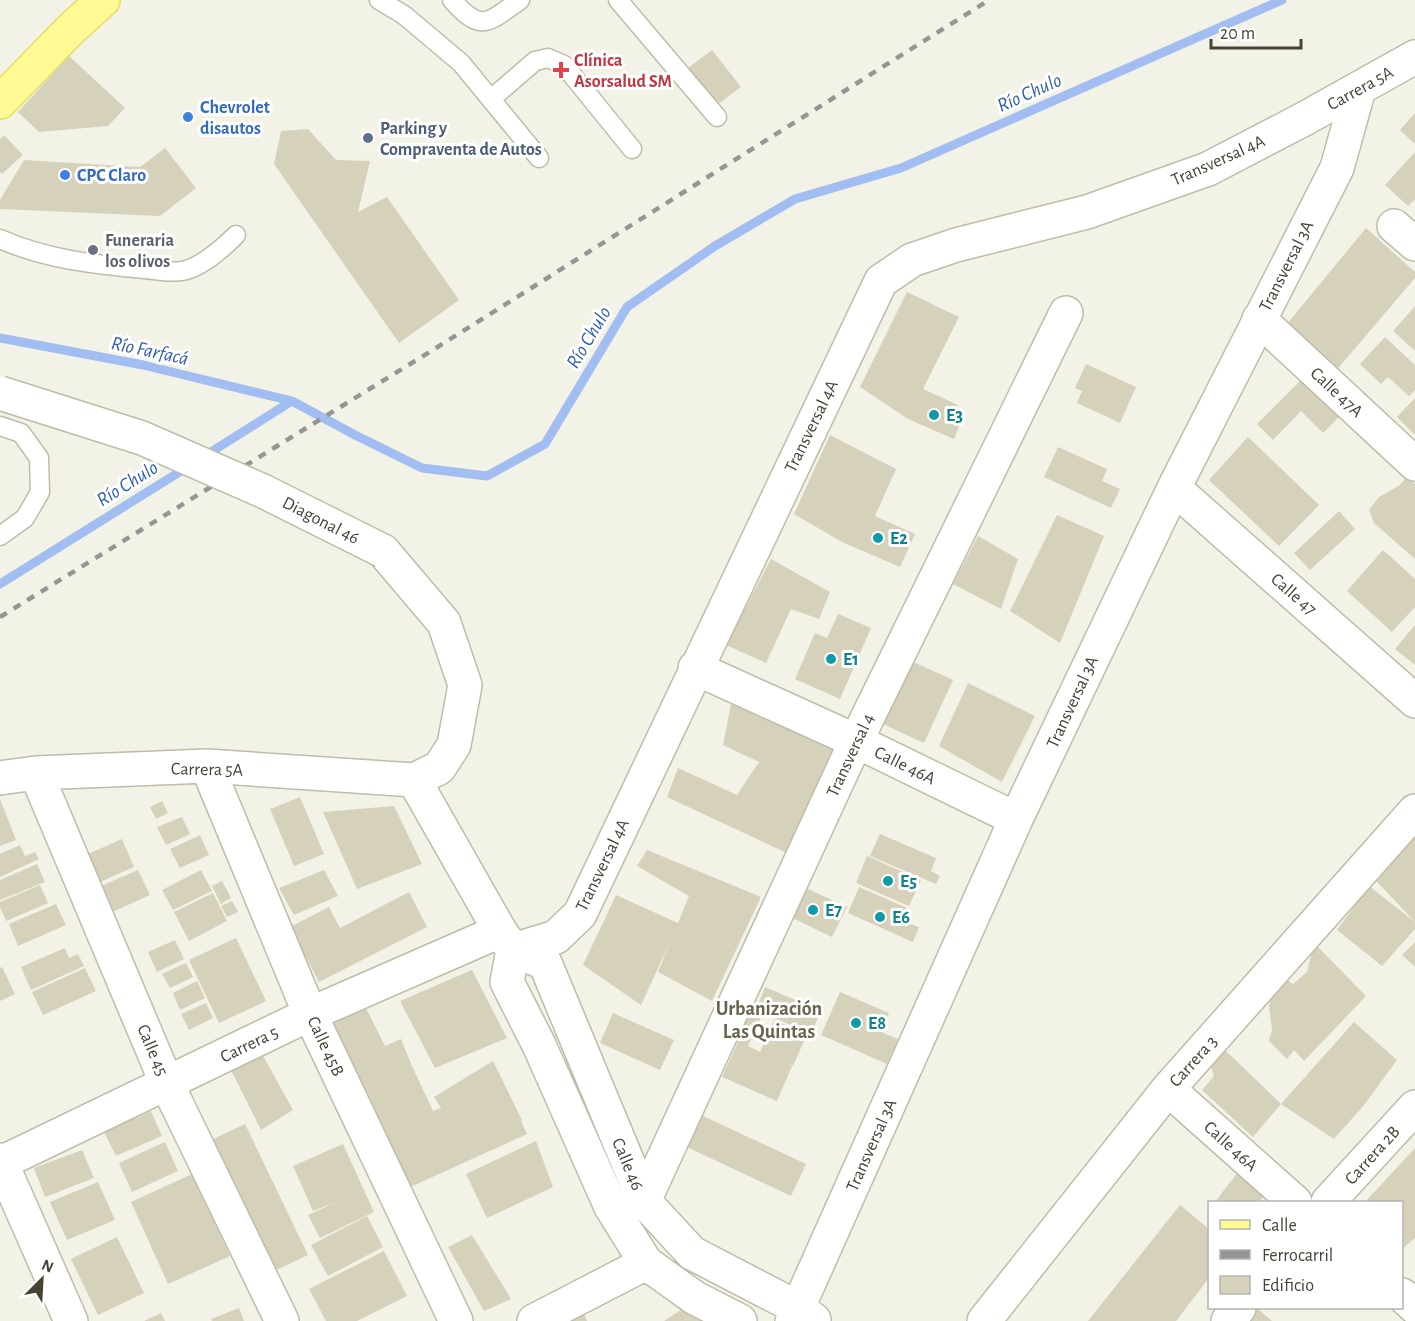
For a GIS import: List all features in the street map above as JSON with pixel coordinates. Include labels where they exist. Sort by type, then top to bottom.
[{"type":"main road","points":[[0,102],[69,31],[103,0]]},
{"type":"street","name":"Carrera 5A","points":[[1304,119],[1415,57]]},
{"type":"street","name":"Transversal 3A","points":[[802,1317],[1016,819],[1174,488],[1337,168],[1359,89]]},
{"type":"street","name":"Transversal 4A","points":[[507,941],[556,937],[580,914],[881,281],[912,260],[956,245],[1087,212],[1208,169],[1304,119]]},
{"type":"street","name":"Transversal 4","points":[[644,1201],[856,741],[1066,313]]},
{"type":"street","name":"Calle 47A","points":[[1259,319],[1415,464]]},
{"type":"street","name":"Diagonal 46","points":[[0,393],[142,438],[263,490],[383,551],[444,623],[465,685],[454,745],[439,768],[414,780]]},
{"type":"street","name":"Calle 47","points":[[1174,488],[1415,701]]},
{"type":"street","name":"Calle 46A","points":[[695,668],[856,741],[1016,819]]},
{"type":"street","name":"Carrera 5A","points":[[0,778],[36,773],[207,766],[414,780]]},
{"type":"street","name":"Calle 45B","points":[[207,766],[310,1014],[456,1321]]},
{"type":"street","name":"Calle 45","points":[[36,773],[167,1084],[282,1321]]},
{"type":"street","points":[[414,780],[507,941]]},
{"type":"street","name":"Carrera 3","points":[[984,1321],[1168,1089],[1415,811]]},
{"type":"street","name":"Carrera 5","points":[[1,1162],[310,1014],[507,941]]},
{"type":"street","name":"Calle 46","points":[[507,941],[545,963],[644,1201],[692,1253],[802,1317]]},
{"type":"street","name":"Calle 46","points":[[507,941],[507,982],[539,1045],[611,1207],[646,1263],[695,1298],[740,1321]]},
{"type":"street","name":"Calle 46A","points":[[1168,1089],[1293,1201]]},
{"type":"street","name":"Carrera 2B","points":[[1330,1201],[1415,1107]]},
{"type":"street","points":[[1,1162],[71,1321]]},
{"type":"street","points":[[534,1321],[646,1263]]},
{"type":"street","points":[[1403,1297],[1415,1307]]},
{"type":"street","points":[[1228,1321],[1238,1309]]},
{"type":"lane","points":[[379,0],[404,15],[461,63],[539,158]]},
{"type":"lane","points":[[452,0],[472,20],[480,22],[489,22],[520,0]]},
{"type":"lane","points":[[618,0],[717,117]]},
{"type":"lane","points":[[491,99],[535,61],[548,58],[564,65],[632,149]]},
{"type":"lane","points":[[0,239],[15,246],[93,265],[183,271],[223,248],[236,235]]},
{"type":"lane","points":[[0,426],[21,433],[39,458],[40,492],[25,518],[0,536]]},
{"type":"building","points":[[712,50],[741,87],[717,105],[688,68]]},
{"type":"building","points":[[69,56],[125,108],[108,126],[39,132],[18,112]]},
{"type":"building","points":[[1415,113],[1415,144],[1400,130]]},
{"type":"building","points":[[308,129],[336,160],[370,161],[358,212],[387,197],[459,300],[399,343],[274,164],[281,131]]},
{"type":"building","points":[[4,135],[23,155],[2,174],[0,172],[0,139]]},
{"type":"building","points":[[165,148],[196,188],[160,216],[0,209],[0,200],[24,160],[140,167]]},
{"type":"building","points":[[1415,152],[1415,199],[1408,206],[1385,185]]},
{"type":"building","points":[[1366,228],[1415,272],[1415,278],[1334,373],[1282,330]]},
{"type":"building","points":[[907,292],[959,317],[923,389],[958,405],[954,413],[963,417],[954,439],[908,419],[860,387]]},
{"type":"building","points":[[1415,306],[1415,351],[1393,331]]},
{"type":"building","points":[[1385,337],[1415,365],[1415,390],[1409,396],[1388,377],[1381,384],[1360,364]]},
{"type":"building","points":[[1086,364],[1136,387],[1120,423],[1077,403],[1082,391],[1075,388]]},
{"type":"building","points":[[1303,378],[1341,415],[1323,433],[1301,411],[1273,440],[1257,424]]},
{"type":"building","points":[[1415,398],[1415,435],[1397,417]]},
{"type":"building","points":[[830,435],[896,469],[875,516],[915,534],[900,567],[842,542],[794,514]]},
{"type":"building","points":[[1248,437],[1319,505],[1279,546],[1209,480]]},
{"type":"building","points":[[1058,447],[1107,469],[1102,481],[1120,489],[1111,508],[1044,477]]},
{"type":"building","points":[[1407,476],[1415,484],[1415,559],[1374,523],[1369,510],[1379,497],[1400,485]]},
{"type":"building","points":[[1339,511],[1355,529],[1310,570],[1294,553]]},
{"type":"building","points":[[1057,515],[1104,536],[1060,643],[1010,611]]},
{"type":"building","points":[[978,536],[1018,559],[1001,609],[953,584]]},
{"type":"building","points":[[1383,550],[1415,579],[1415,607],[1392,632],[1347,591]]},
{"type":"building","points":[[771,559],[830,592],[819,619],[791,609],[766,663],[726,645]]},
{"type":"building","name":"E1","points":[[838,614],[871,628],[840,699],[795,679],[815,633],[827,638]]},
{"type":"building","points":[[1415,625],[1415,665],[1395,649]]},
{"type":"building","points":[[909,660],[953,680],[924,743],[881,723]]},
{"type":"building","points":[[968,683],[1035,716],[1002,782],[939,746]]},
{"type":"building","points":[[731,704],[842,749],[791,855],[667,797],[678,768],[737,795],[759,762],[723,745]]},
{"type":"building","points":[[300,797],[324,854],[294,866],[270,809]]},
{"type":"building","points":[[0,799],[16,840],[0,846]]},
{"type":"building","points":[[162,801],[168,813],[156,819],[150,807]]},
{"type":"building","points":[[394,806],[422,864],[357,889],[323,812]]},
{"type":"building","points":[[182,817],[190,834],[166,845],[157,827]]},
{"type":"building","points":[[1415,823],[1415,922],[1366,870]]},
{"type":"building","points":[[880,834],[936,858],[931,871],[940,876],[936,884],[870,856]]},
{"type":"building","points":[[200,835],[209,855],[180,868],[170,849]]},
{"type":"building","points":[[122,839],[134,867],[91,886],[79,858]]},
{"type":"building","points":[[20,845],[25,856],[35,852],[39,859],[0,877],[0,854]]},
{"type":"building","points":[[647,850],[761,897],[712,1001],[658,972],[670,942],[641,1005],[583,965],[616,895],[678,923],[689,896],[637,866]]},
{"type":"building","name":"E5","points":[[867,856],[921,880],[909,906],[856,883]]},
{"type":"building","points":[[37,864],[45,882],[0,900],[0,880]]},
{"type":"building","points":[[138,870],[150,895],[108,914],[96,888]]},
{"type":"building","points":[[201,870],[212,891],[173,910],[162,890]]},
{"type":"building","points":[[324,870],[338,896],[294,915],[279,888]]},
{"type":"building","points":[[222,881],[231,898],[221,904],[212,886]]},
{"type":"building","name":"E7","points":[[795,883],[847,907],[832,937],[780,912]]},
{"type":"building","points":[[40,885],[48,903],[6,921],[0,902]]},
{"type":"building","points":[[1369,886],[1415,922],[1415,929],[1382,966],[1337,930]]},
{"type":"building","name":"E6","points":[[859,887],[907,908],[902,921],[919,927],[913,942],[848,913]]},
{"type":"building","points":[[409,892],[427,927],[319,982],[290,927],[329,907],[340,928]]},
{"type":"building","points":[[213,893],[227,921],[189,941],[174,912]]},
{"type":"building","points":[[232,901],[238,912],[227,917],[221,906]]},
{"type":"building","points":[[56,904],[66,925],[18,946],[9,924]]},
{"type":"building","points":[[236,938],[266,1001],[219,1023],[189,960]]},
{"type":"building","points":[[175,940],[184,959],[157,972],[148,952]]},
{"type":"building","points":[[1415,942],[1415,967],[1402,955]]},
{"type":"building","points":[[1314,943],[1366,996],[1304,1061],[1294,1050],[1287,1059],[1269,1041],[1272,1030],[1269,1006],[1273,992],[1282,976],[1293,984],[1307,972]]},
{"type":"building","points":[[65,948],[69,958],[78,954],[84,966],[31,990],[21,967]]},
{"type":"building","points":[[186,963],[193,977],[170,988],[162,974]]},
{"type":"building","points":[[2,967],[15,994],[0,1001],[0,968]]},
{"type":"building","points":[[85,968],[96,991],[43,1015],[32,992]]},
{"type":"building","points":[[472,970],[507,1038],[435,1068],[400,1001]]},
{"type":"building","points":[[197,981],[205,998],[180,1010],[173,993]]},
{"type":"building","points":[[765,987],[821,1011],[811,1034],[756,1010]]},
{"type":"building","name":"E8","points":[[840,992],[889,1013],[881,1032],[898,1039],[887,1064],[821,1035]]},
{"type":"building","points":[[362,1000],[385,1046],[401,1039],[433,1111],[441,1108],[434,1097],[493,1061],[527,1134],[406,1189],[326,1018]]},
{"type":"building","points":[[206,1003],[213,1018],[189,1030],[181,1014]]},
{"type":"building","points":[[750,1012],[761,1017],[748,1046],[760,1052],[774,1020],[807,1034],[793,1066],[781,1060],[792,1066],[777,1101],[722,1077],[738,1042],[728,1037],[738,1016],[747,1020]]},
{"type":"building","points":[[613,1013],[674,1040],[660,1070],[600,1043]]},
{"type":"building","points":[[1354,1022],[1397,1060],[1364,1105],[1334,1139],[1281,1104]]},
{"type":"building","points":[[1222,1047],[1281,1104],[1253,1137],[1202,1090],[1214,1076],[1209,1060]]},
{"type":"building","points":[[261,1052],[293,1110],[261,1130],[224,1056]]},
{"type":"building","points":[[133,1109],[137,1118],[151,1111],[162,1136],[116,1156],[104,1132],[119,1126],[115,1117]]},
{"type":"building","points":[[688,1109],[806,1164],[791,1196],[674,1141]]},
{"type":"building","points":[[245,1124],[308,1255],[272,1272],[209,1141]]},
{"type":"building","points":[[536,1141],[553,1187],[487,1218],[466,1174]]},
{"type":"building","points":[[165,1142],[178,1171],[132,1192],[119,1163]]},
{"type":"building","points":[[343,1144],[374,1212],[320,1238],[308,1215],[336,1202],[313,1211],[293,1166]]},
{"type":"building","points":[[1415,1148],[1415,1238],[1403,1248],[1403,1201],[1366,1201]]},
{"type":"building","points":[[82,1150],[94,1178],[45,1197],[34,1168]]},
{"type":"building","points":[[1241,1168],[1269,1188],[1261,1199],[1262,1201],[1216,1201]]},
{"type":"building","points":[[192,1174],[230,1256],[168,1284],[131,1202]]},
{"type":"building","points":[[98,1182],[115,1220],[67,1240],[50,1202]]},
{"type":"building","points":[[1180,1205],[1208,1228],[1208,1279],[1176,1321],[1088,1321]]},
{"type":"building","points":[[367,1216],[383,1247],[328,1276],[311,1245]]},
{"type":"building","points":[[472,1235],[511,1299],[484,1311],[448,1247]]},
{"type":"building","points":[[117,1237],[144,1293],[98,1315],[71,1259]]},
{"type":"building","points":[[384,1251],[407,1296],[357,1321],[326,1321],[309,1289]]},
{"type":"building","points":[[690,1304],[718,1321],[664,1321]]},
{"type":"building","points":[[239,1308],[244,1321],[212,1321],[211,1319]]},
{"type":"building","points":[[1258,1309],[1272,1321],[1244,1321]]},
{"type":"building","points":[[161,1313],[165,1321],[144,1321]]},
{"type":"building","points":[[584,1313],[587,1321],[568,1321]]},
{"type":"waterway","name":"Río Chulo","points":[[203,457],[292,401],[422,468],[487,476],[545,444],[627,307],[715,246],[795,199],[901,168],[1282,0]]},
{"type":"waterway","name":"Río Farfacá","points":[[0,338],[143,365],[292,401]]},
{"type":"waterway","name":"Río Chulo","points":[[0,584],[189,466]]},
{"type":"railway","points":[[0,617],[436,348],[989,0]]},
{"type":"place","name":"Clínica Asorsalud SM","points":[[561,70]]},
{"type":"place","name":"Chevrolet disautos","points":[[188,117]]},
{"type":"place","name":"Parking y Compraventa de Autos","points":[[368,138]]},
{"type":"place","name":"CPC Claro","points":[[65,175]]},
{"type":"place","name":"Funeraria los olivos","points":[[93,250]]},
{"type":"place","name":"E3","points":[[934,415]]},
{"type":"place","name":"E2","points":[[878,538]]},
{"type":"place","name":"E1","points":[[831,659]]},
{"type":"place","name":"E5","points":[[888,881]]},
{"type":"place","name":"E7","points":[[813,910]]},
{"type":"place","name":"E6","points":[[880,917]]},
{"type":"place","name":"E8","points":[[856,1023]]},
{"type":"district","name":"Urbanización Las Quintas","points":[[769,1020]]}]
